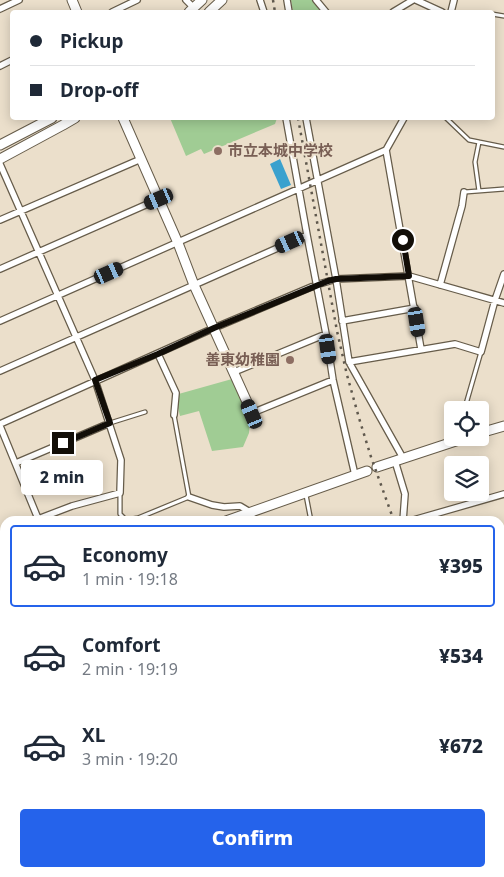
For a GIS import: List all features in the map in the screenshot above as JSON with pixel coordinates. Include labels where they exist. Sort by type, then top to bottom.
[{"type":"street","points":[[0,9],[19,0]]},
{"type":"street","points":[[116,10],[137,0]]},
{"type":"street","points":[[186,0],[191,10],[202,0]]},
{"type":"street","points":[[211,10],[222,0]]},
{"type":"street","points":[[316,0],[324,10]]},
{"type":"street","points":[[397,10],[415,0],[438,10]]},
{"type":"street","points":[[0,145],[48,120]]},
{"type":"street","points":[[0,159],[72,120]]},
{"type":"street","points":[[124,120],[178,242],[194,285],[252,414],[333,380]]},
{"type":"street","points":[[286,120],[333,380],[354,475]]},
{"type":"street","points":[[306,120],[336,279],[349,362],[399,459],[405,494],[403,516]]},
{"type":"street","points":[[0,321],[386,150],[403,120]]},
{"type":"street","points":[[386,150],[422,349]]},
{"type":"street","points":[[0,220],[141,159]]},
{"type":"street","points":[[0,164],[95,380],[121,460],[120,493],[72,506],[48,516]]},
{"type":"street","points":[[440,285],[462,206],[464,192]]},
{"type":"street","points":[[0,269],[159,199]]},
{"type":"street","points":[[0,371],[307,235]]},
{"type":"street","points":[[349,362],[455,344],[481,352],[504,274]]},
{"type":"street","points":[[36,516],[0,425],[95,380],[316,285],[336,279],[409,276],[504,303]]},
{"type":"street","points":[[342,321],[415,308]]},
{"type":"street","points":[[234,372],[326,334]]},
{"type":"street","points":[[158,354],[176,393],[174,415]]},
{"type":"street","points":[[16,463],[110,423]]},
{"type":"street","points":[[489,430],[504,426]]},
{"type":"street","points":[[377,466],[444,445]]},
{"type":"street","points":[[239,516],[367,471]]},
{"type":"street","points":[[427,516],[504,494]]},
{"type":"street","points":[[189,497],[212,505],[224,507],[240,506],[250,512]]},
{"type":"lane","points":[[448,120],[469,140],[504,147]]},
{"type":"lane","points":[[479,142],[475,162],[479,191]]},
{"type":"lane","points":[[464,192],[504,189]]},
{"type":"lane","points":[[467,401],[481,352]]},
{"type":"lane","points":[[110,423],[145,412]]},
{"type":"lane","points":[[143,516],[189,497],[174,415]]},
{"type":"lane","points":[[306,492],[310,516]]},
{"type":"lane","points":[[120,493],[120,514],[122,516]]},
{"type":"green space","points":[[291,0],[312,0],[320,10],[293,10]]},
{"type":"green space","points":[[171,120],[276,120],[275,124],[204,154],[201,149],[186,156]]},
{"type":"green space","points":[[232,379],[250,420],[249,433],[243,447],[212,451],[199,411],[180,416],[175,395]]},
{"type":"water","points":[[280,159],[291,185],[281,189],[270,164]]},
{"type":"railway","points":[[273,0],[275,10]]},
{"type":"railway","points":[[298,120],[337,331],[347,375],[371,457],[392,516]]},
{"type":"place","name":"市立本城中学校","points":[[218,151]]},
{"type":"place","name":"善東幼稚園","points":[[290,360]]},
{"type":"route","points":[[63,443],[110,423],[95,380],[328,281],[336,279],[409,276],[403,240]]}]
